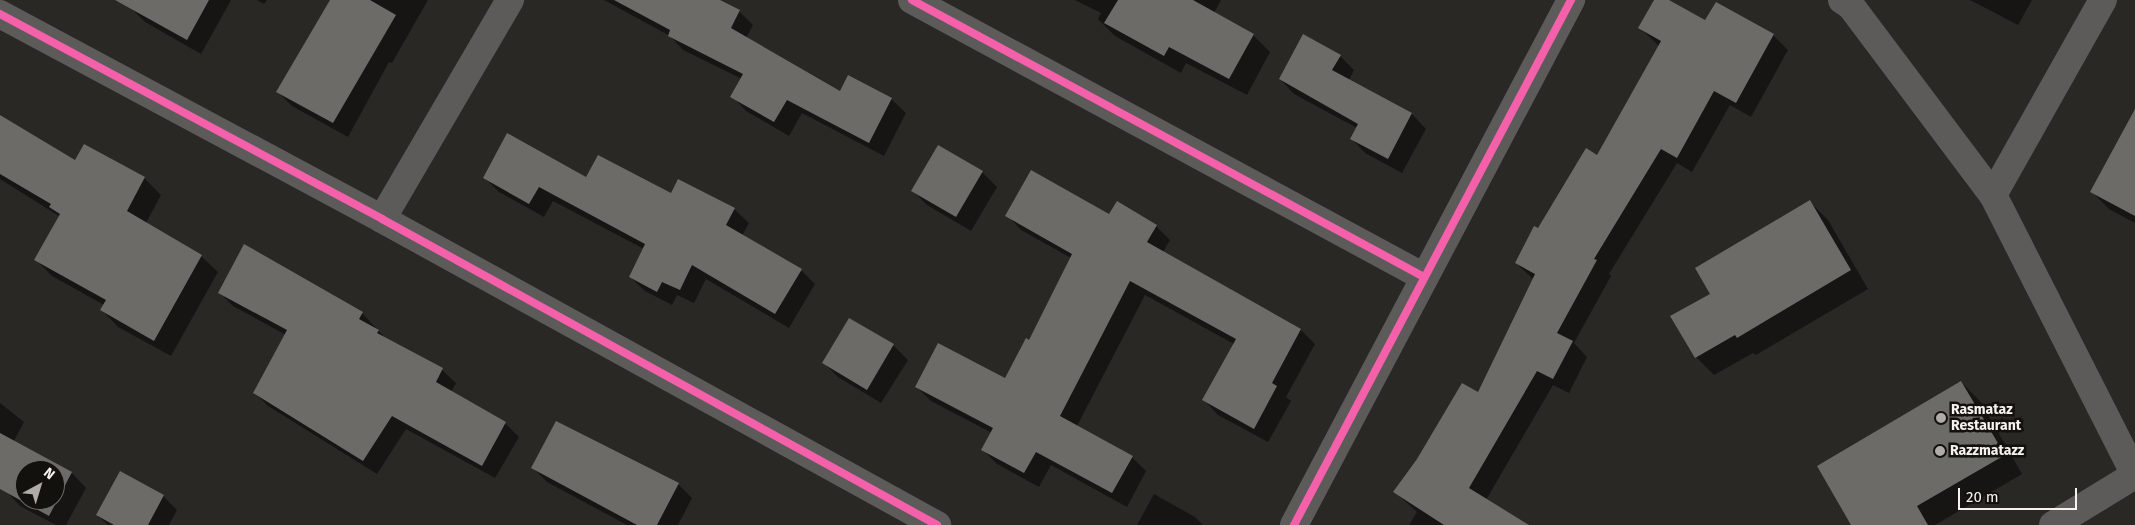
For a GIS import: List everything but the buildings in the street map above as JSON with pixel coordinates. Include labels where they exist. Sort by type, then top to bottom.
[{"type":"street","points":[[382,219],[510,0]]},
{"type":"street","points":[[912,0],[1424,277]]},
{"type":"street","points":[[1294,525],[1571,0]]},
{"type":"street","points":[[1842,0],[1851,6],[1993,195],[2135,475],[2052,525]]},
{"type":"street","points":[[1993,195],[2103,0]]},
{"type":"street","points":[[0,14],[382,219],[937,525]]},
{"type":"cycle path","points":[[912,0],[1424,277]]},
{"type":"cycle path","points":[[1294,525],[1571,0]]},
{"type":"cycle path","points":[[0,14],[382,219],[937,525]]},
{"type":"place","name":"Rasmataz Restaurant","points":[[1941,418]]},
{"type":"place","name":"Razzmatazz","points":[[1940,451]]}]
